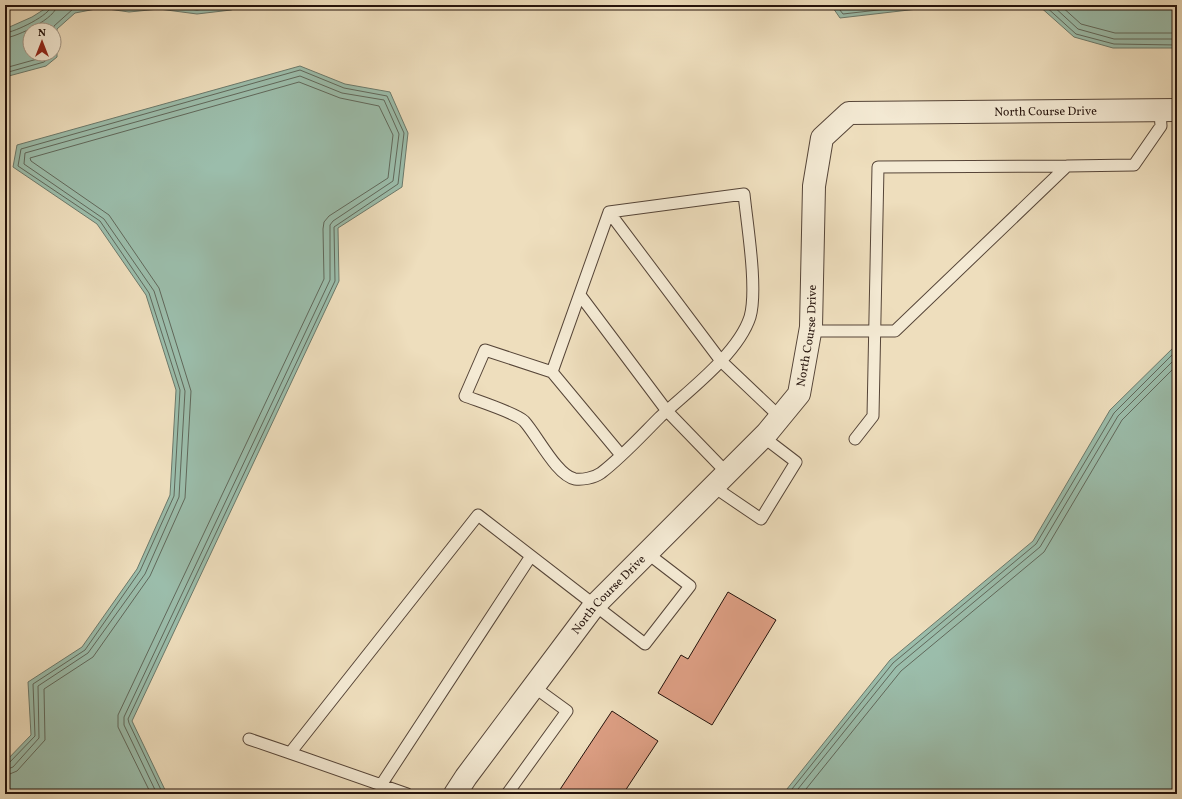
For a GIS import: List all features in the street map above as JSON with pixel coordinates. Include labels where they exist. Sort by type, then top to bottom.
[{"type":"street","name":"North Course Drive","points":[[461,792],[534,687],[594,606],[780,418],[799,394],[810,332],[814,186],[822,138],[849,113],[1169,111]]},
{"type":"lane","points":[[855,440],[873,416],[878,167],[1134,165],[1161,126],[1169,111]]},
{"type":"lane","points":[[810,332],[895,332],[1067,166]]},
{"type":"lane","points":[[609,212],[744,194],[752,278],[750,316],[743,332],[721,361],[621,455],[599,474],[587,479],[574,479],[562,473],[531,429],[522,419],[465,396],[485,350],[552,372],[621,455]]},
{"type":"lane","points":[[552,372],[609,212]]},
{"type":"lane","points":[[609,212],[721,361],[780,418]]},
{"type":"lane","points":[[580,295],[720,480],[761,519],[796,462],[762,436]]},
{"type":"lane","points":[[290,753],[478,515],[645,644],[690,586],[647,553]]},
{"type":"lane","points":[[381,785],[531,556]]},
{"type":"lane","points":[[507,794],[566,710],[534,687]]},
{"type":"lane","points":[[249,739],[407,794]]},
{"type":"water","points":[[51,5],[247,5],[231,10],[197,14],[159,9],[129,12],[101,8],[75,13],[62,25],[62,22],[22,22],[22,62],[51,62],[46,66],[5,77],[5,29],[32,17]]},
{"type":"water","points":[[831,5],[952,5],[840,18]]},
{"type":"water","points":[[1038,5],[1177,5],[1177,48],[1113,48],[1074,37]]},
{"type":"water","points":[[300,66],[345,84],[390,92],[408,133],[402,187],[338,228],[339,281],[132,721],[167,794],[5,794],[5,762],[31,735],[28,682],[82,647],[137,569],[170,495],[176,390],[146,295],[97,224],[13,167],[17,145]]},
{"type":"water","points":[[1177,344],[1177,794],[783,794],[890,660],[1033,541],[1110,410]]},
{"type":"building","points":[[728,592],[776,620],[712,725],[658,693],[681,655],[688,659]]},
{"type":"building","points":[[612,711],[658,741],[623,794],[557,794]]}]
